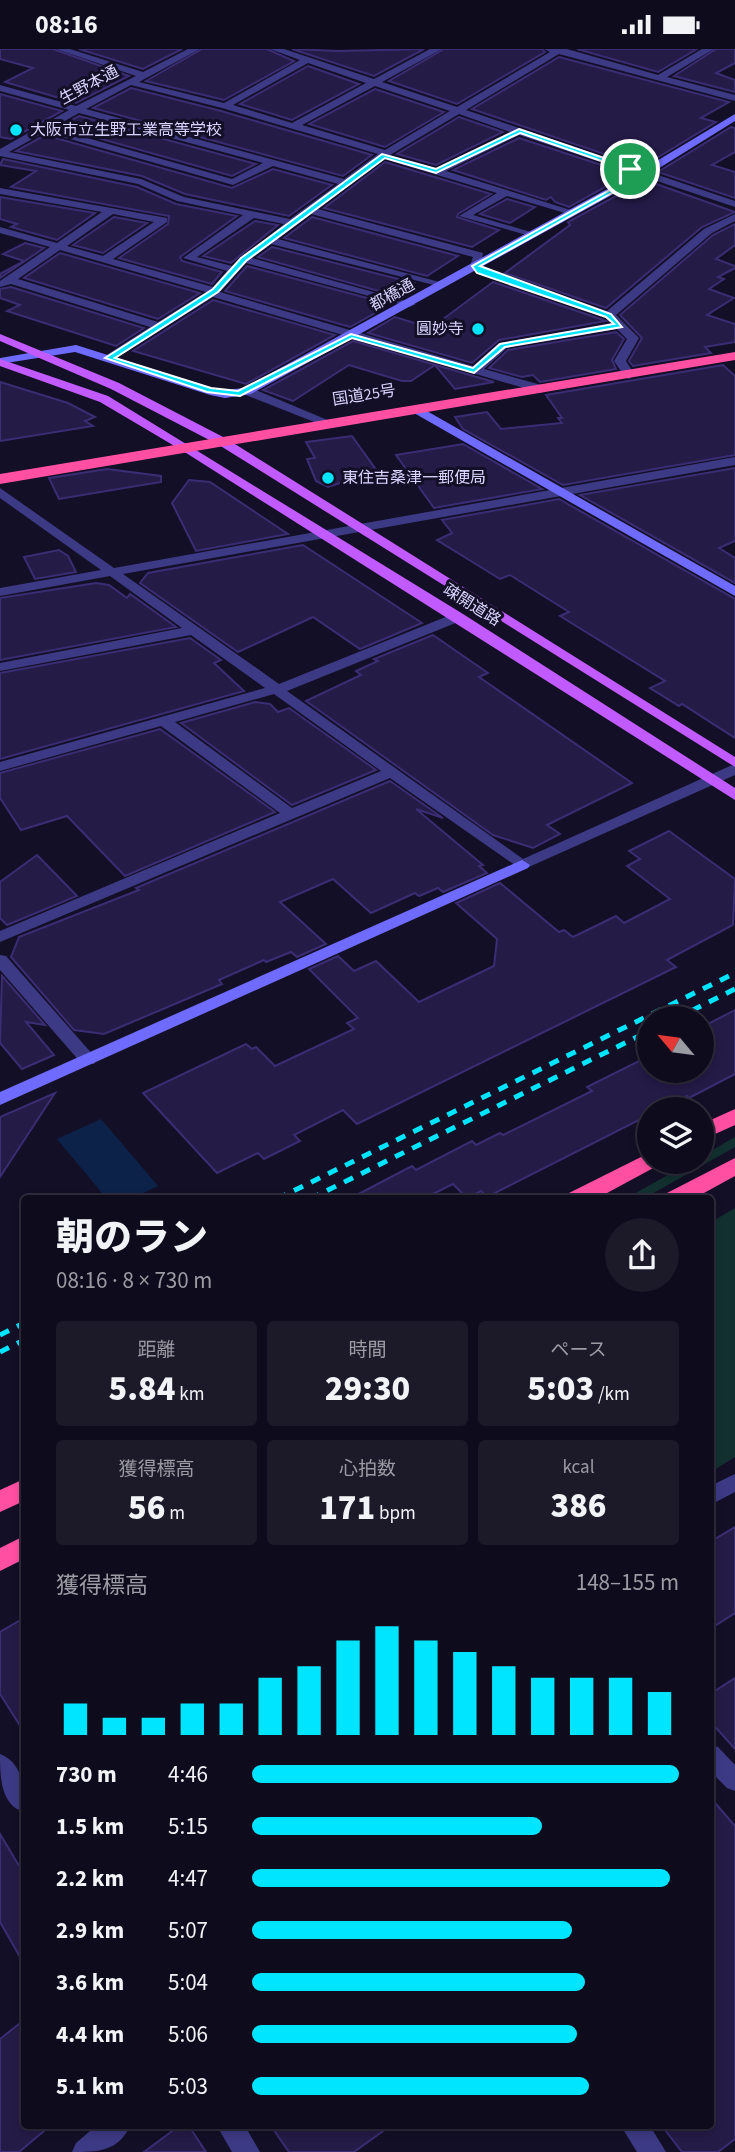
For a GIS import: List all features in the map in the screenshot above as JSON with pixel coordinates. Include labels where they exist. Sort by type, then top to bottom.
[{"type":"highway","name":"国道25号","points":[[0,479],[735,356]]},
{"type":"highway","points":[[714,1126],[735,1115]]},
{"type":"highway","points":[[682,1195],[735,1166]]},
{"type":"highway","points":[[585,1195],[637,1167]]},
{"type":"highway","points":[[0,1502],[21,1491]]},
{"type":"highway","points":[[0,1560],[21,1549]]},
{"type":"main road","name":"疎開道路","points":[[0,337],[115,386],[223,442],[735,763]]},
{"type":"main road","name":"疎開道路","points":[[0,361],[104,399],[187,448],[458,617],[735,795]]},
{"type":"street","points":[[61,49],[143,75]]},
{"type":"street","points":[[79,55],[92,49]]},
{"type":"street","name":"生野本通","points":[[0,153],[78,109],[195,49]]},
{"type":"street","points":[[275,49],[735,204]]},
{"type":"street","points":[[292,54],[302,49]]},
{"type":"street","points":[[293,126],[437,49]]},
{"type":"street","points":[[659,78],[709,49]]},
{"type":"street","points":[[109,358],[213,292],[244,260],[385,154],[556,50],[735,98]]},
{"type":"street","points":[[225,106],[307,59]]},
{"type":"street","points":[[130,82],[225,106],[572,212]]},
{"type":"street","points":[[0,88],[346,183]]},
{"type":"street","name":"都橋通","points":[[0,361],[76,348],[210,391],[225,394],[247,391],[410,304],[644,173],[735,117]]},
{"type":"street","points":[[43,128],[233,182],[271,163]]},
{"type":"street","points":[[436,171],[519,131]]},
{"type":"street","points":[[0,153],[142,182],[181,198],[293,223]]},
{"type":"street","points":[[0,191],[163,220],[104,260]]},
{"type":"street","points":[[505,193],[464,216],[530,235]]},
{"type":"street","points":[[5,283],[112,210]]},
{"type":"street","points":[[310,210],[479,255],[475,266],[480,271],[609,315],[633,338],[620,361],[629,375]]},
{"type":"street","points":[[234,270],[188,258],[252,214]]},
{"type":"street","points":[[609,315],[708,231],[735,218]]},
{"type":"street","points":[[0,230],[213,292],[351,336],[541,389]]},
{"type":"street","points":[[270,240],[442,284]]},
{"type":"street","points":[[244,260],[410,304]]},
{"type":"street","points":[[5,283],[159,327]]},
{"type":"street","points":[[474,371],[503,345],[619,325]]},
{"type":"street","points":[[247,391],[331,424]]},
{"type":"street","points":[[418,409],[735,592]]},
{"type":"street","points":[[0,592],[735,461]]},
{"type":"street","points":[[0,492],[522,865]]},
{"type":"street","points":[[0,767],[292,685],[458,617]]},
{"type":"street","points":[[0,667],[194,630]]},
{"type":"street","points":[[162,720],[292,815]]},
{"type":"street","points":[[0,1098],[735,769]]},
{"type":"street","points":[[0,937],[393,771]]},
{"type":"street","points":[[0,960],[88,1060]]},
{"type":"street","points":[[714,1495],[735,1482]]},
{"type":"street","points":[[714,1758],[734,1779]]},
{"type":"street","points":[[0,1765],[21,1797]]},
{"type":"street","points":[[85,2152],[113,2129]]},
{"type":"street","points":[[232,2129],[247,2152]]},
{"type":"street","points":[[636,2129],[653,2152]]},
{"type":"green space","points":[[735,1137],[735,1147],[714,1159],[714,1149]]},
{"type":"green space","points":[[670,1174],[687,1174],[650,1195],[632,1195]]},
{"type":"green space","points":[[735,1208],[735,1457],[714,1470],[714,1220]]},
{"type":"water","points":[[101,1119],[158,1186],[139,1195],[104,1195],[57,1139]]},
{"type":"building","points":[[0,49],[53,49],[129,76],[76,103],[5,82],[33,68],[0,59]]},
{"type":"building","points":[[79,49],[182,49],[143,69]]},
{"type":"building","points":[[202,49],[267,49],[294,61],[224,100],[146,81]]},
{"type":"building","points":[[292,49],[338,51],[424,49],[374,76]]},
{"type":"building","points":[[444,49],[542,49],[545,52],[457,104],[389,81]]},
{"type":"building","points":[[577,49],[697,49],[658,72]]},
{"type":"building","points":[[716,49],[735,49],[735,63],[716,73],[735,80],[735,92],[674,76]]},
{"type":"building","points":[[559,57],[729,102],[701,118],[716,122],[642,167],[472,109]]},
{"type":"building","points":[[308,66],[359,84],[292,120],[240,104]]},
{"type":"building","points":[[131,88],[372,155],[343,176],[93,108]]},
{"type":"building","points":[[375,89],[444,112],[385,147],[309,124]]},
{"type":"building","name":"大阪市立生野工業高等学校","points":[[0,94],[62,111],[11,139],[0,137]]},
{"type":"building","points":[[79,116],[256,164],[232,176],[59,127]]},
{"type":"building","points":[[459,117],[503,132],[436,165],[397,154]]},
{"type":"building","points":[[731,127],[735,128],[735,152],[712,165],[735,172],[735,198],[658,172]]},
{"type":"building","points":[[45,135],[232,188],[273,169],[332,185],[289,216],[185,194],[142,176],[16,151]]},
{"type":"building","points":[[519,138],[629,174],[569,207],[555,202],[551,197],[546,200],[453,170]]},
{"type":"building","points":[[3,159],[137,187],[176,204],[237,216],[180,257],[182,261],[222,272],[212,284],[119,258],[168,224],[169,216],[11,187],[36,171],[0,165]]},
{"type":"building","points":[[385,162],[491,194],[457,217],[499,230],[472,247],[324,208]]},
{"type":"building","points":[[645,180],[735,212],[702,227],[606,308],[505,273],[570,225],[568,222]]},
{"type":"building","points":[[0,197],[95,213],[57,240],[11,227],[17,224],[0,219]]},
{"type":"building","points":[[507,199],[535,207],[510,223],[480,214]]},
{"type":"building","points":[[114,217],[147,223],[103,253],[73,245]]},
{"type":"building","points":[[312,217],[458,256],[427,276],[284,238]]},
{"type":"building","points":[[255,221],[278,225],[231,263],[203,256]]},
{"type":"building","points":[[735,224],[735,245],[716,259],[735,268],[718,277],[724,279],[709,289],[734,298],[707,315],[735,324],[735,342],[705,347],[711,353],[633,366],[629,361],[642,338],[620,315],[713,235]]},
{"type":"building","points":[[25,243],[44,248],[0,278],[0,274],[24,261],[3,254]]},
{"type":"building","points":[[272,247],[414,283],[396,296],[258,257]]},
{"type":"building","points":[[60,253],[200,293],[158,319],[24,278]]},
{"type":"building","points":[[247,266],[386,303],[377,312],[350,327],[225,291]]},
{"type":"building","points":[[493,282],[606,321],[499,340],[472,363],[368,333],[395,317],[431,328]]},
{"type":"building","points":[[11,287],[144,328],[116,346],[7,311],[20,305],[0,298],[0,289]]},
{"type":"building","points":[[213,300],[335,335],[246,384],[133,351]]},
{"type":"building","points":[[616,332],[624,339],[612,360],[616,369],[540,382],[533,375],[522,377],[489,368],[508,350]]},
{"type":"building","points":[[353,341],[494,382],[455,389],[435,365],[411,381],[402,381],[349,365],[293,401],[263,390]]},
{"type":"building","points":[[723,365],[735,376],[735,455],[563,485],[463,429],[455,417],[487,412],[501,429],[562,423],[558,418],[562,418],[546,395]]},
{"type":"building","points":[[0,382],[68,403],[95,417],[85,421],[93,426],[0,441]]},
{"type":"building","points":[[352,436],[377,471],[328,487],[316,481],[307,459],[315,458],[306,442]]},
{"type":"building","points":[[463,444],[542,489],[434,508],[396,455]]},
{"type":"building","points":[[735,468],[735,541],[719,548],[735,558],[735,583],[580,495]]},
{"type":"building","points":[[107,469],[161,476],[161,482],[59,499],[49,478]]},
{"type":"building","points":[[189,480],[210,482],[288,534],[196,551],[172,503]]},
{"type":"building","points":[[559,499],[735,599],[735,738],[682,704],[679,706],[650,688],[665,681],[560,616],[569,612],[510,575],[500,579],[437,540],[452,533],[442,520]]},
{"type":"building","points":[[303,545],[422,623],[360,649],[313,617],[238,652],[140,583],[148,573]]},
{"type":"building","points":[[59,550],[68,556],[76,572],[35,579],[24,557]]},
{"type":"building","points":[[96,583],[109,585],[127,598],[130,594],[176,627],[0,660],[0,598]]},
{"type":"building","points":[[433,635],[488,673],[479,677],[632,783],[547,825],[560,834],[533,848],[493,835],[306,701],[361,675],[356,671],[378,661],[374,659]]},
{"type":"building","points":[[190,638],[221,660],[214,663],[244,691],[0,759],[0,673]]},
{"type":"building","points":[[255,702],[270,704],[278,712],[289,708],[376,770],[292,805],[181,723]]},
{"type":"building","points":[[160,729],[275,812],[125,876],[67,816],[21,830],[0,798],[0,773]]},
{"type":"building","points":[[390,781],[443,818],[416,809],[483,865],[479,866],[487,873],[443,892],[438,888],[419,896],[415,893],[371,913],[333,879],[280,902],[326,944],[297,957],[291,952],[266,962],[264,960],[219,980],[222,984],[104,1034],[74,1030],[11,957],[19,937],[139,890],[136,888]]},
{"type":"building","points":[[669,831],[735,879],[733,925],[667,960],[676,967],[357,1124],[343,1110],[294,1135],[300,1141],[264,1159],[258,1153],[217,1173],[143,1093],[246,1044],[252,1049],[256,1047],[275,1066],[354,1029],[347,1023],[358,1018],[309,969],[338,956],[354,971],[376,961],[419,1002],[494,966],[497,939],[456,903],[500,883],[559,932],[564,930],[573,937],[616,916],[624,923],[670,899],[627,866],[640,859],[629,851]]},
{"type":"building","points":[[37,855],[77,896],[7,925],[0,918],[0,882]]},
{"type":"building","points":[[2,976],[45,1025],[26,1022],[54,1055],[22,1069],[0,1043]]},
{"type":"building","points":[[735,1010],[735,1074],[691,1097],[637,1097],[637,1121],[491,1195],[485,1195],[481,1191],[464,1195],[453,1184],[431,1195],[357,1195],[412,1166],[416,1170],[472,1141],[476,1145],[500,1133],[503,1135],[592,1091],[587,1087],[637,1062],[637,1083],[714,1083],[714,1021]]},
{"type":"building","points":[[55,1093],[0,1177],[0,1117]]},
{"type":"building","points":[[735,1527],[735,1613],[714,1626],[714,1540]]},
{"type":"building","points":[[21,1620],[21,1727],[0,1694],[0,1632]]},
{"type":"building","points":[[735,1678],[735,1749],[714,1725],[714,1691]]},
{"type":"building","points":[[714,1802],[735,1826],[735,2139],[718,2152],[682,2152],[664,2129],[714,2129]]},
{"type":"building","points":[[0,1834],[21,1869],[21,1959],[0,1922]]},
{"type":"building","points":[[21,2022],[21,2129],[46,2129],[19,2152],[0,2152],[0,2039]]},
{"type":"building","points":[[175,2129],[191,2129],[206,2152],[144,2152]]},
{"type":"building","points":[[273,2129],[386,2129],[354,2152],[289,2152]]},
{"type":"railway","points":[[285,1195],[735,973]]},
{"type":"railway","points":[[701,1006],[735,989]]},
{"type":"railway","points":[[318,1195],[637,1037]]},
{"type":"railway","points":[[0,1335],[21,1324]]},
{"type":"railway","points":[[0,1352],[21,1342]]},
{"type":"place","name":"大阪市立生野工業高等学校","points":[[16,130]]},
{"type":"place","name":"圓妙寺","points":[[478,329]]},
{"type":"place","name":"東住吉桑津一郵便局","points":[[328,478]]},
{"type":"route","points":[[519,131],[630,169],[644,173],[475,266],[480,271],[555,299],[609,315],[619,325],[503,345],[474,371],[351,336],[247,391],[225,394],[109,358],[215,291],[244,260],[384,156],[436,171],[519,131]]}]
